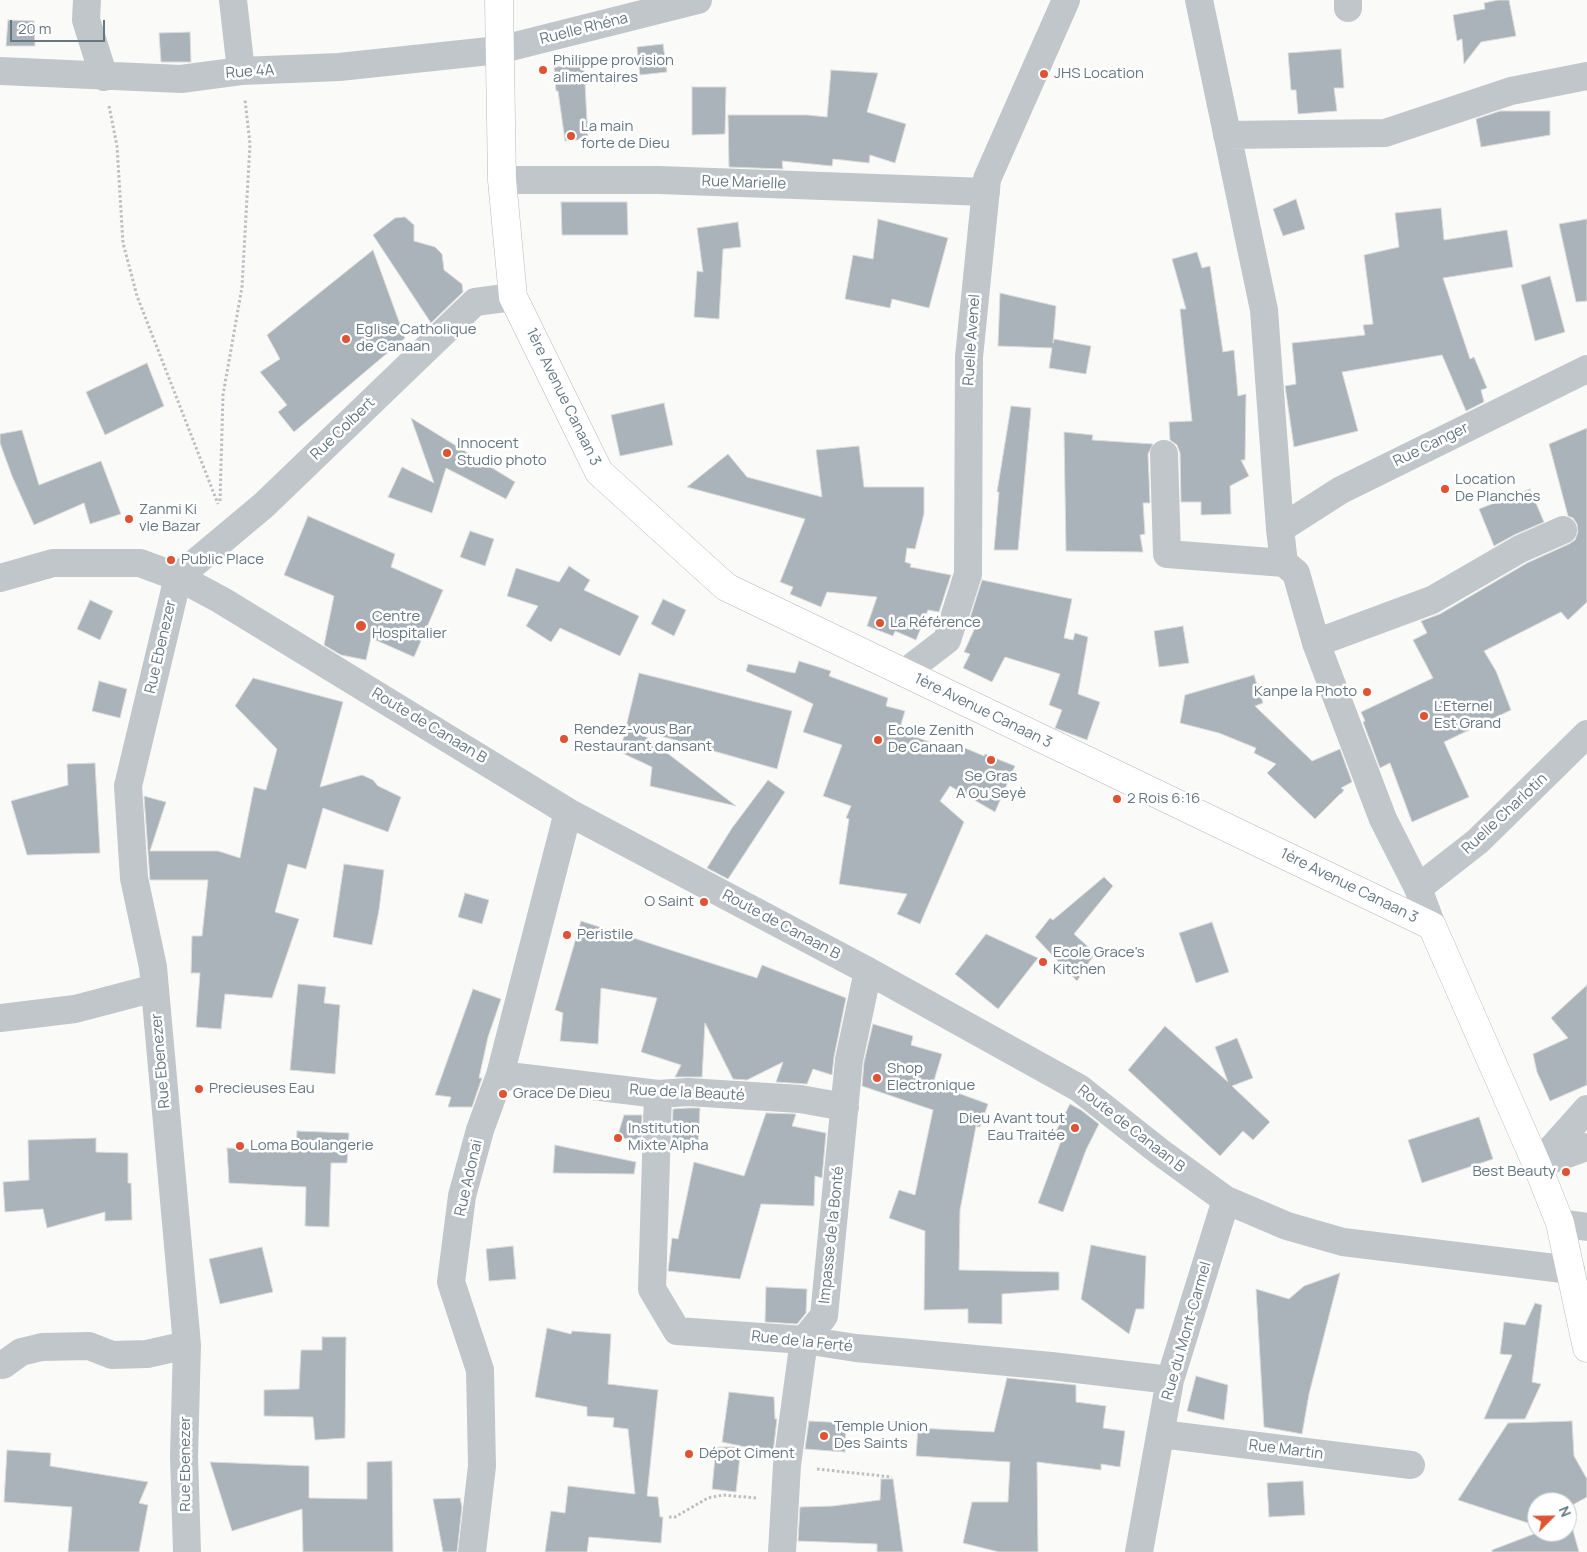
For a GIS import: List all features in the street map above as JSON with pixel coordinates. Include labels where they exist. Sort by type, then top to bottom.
[{"type":"main road","name":"1ère Avenue Canaan 3","points":[[499,0],[502,180],[513,297],[599,472],[726,587],[1432,926],[1537,1165],[1560,1223],[1572,1270],[1587,1348]]},
{"type":"street","points":[[87,0],[86,20],[104,77]]},
{"type":"street","points":[[233,0],[241,71]]},
{"type":"street","name":"Ruelle Rhéna","points":[[499,50],[698,0]]},
{"type":"street","name":"Ruelle Avenel","points":[[904,673],[947,640],[968,574],[969,358],[987,179],[1066,0]]},
{"type":"street","points":[[1199,0],[1264,310],[1284,563]]},
{"type":"street","name":"Rue 4A","points":[[0,71],[181,79],[241,71],[339,67],[499,50]]},
{"type":"street","points":[[1227,134],[1385,133],[1511,91],[1587,76]]},
{"type":"street","name":"Rue Marielle","points":[[502,180],[658,180],[986,192]]},
{"type":"street","name":"Rue Colbert","points":[[178,577],[264,505],[474,302],[513,297]]},
{"type":"street","name":"Rue Canger","points":[[1280,529],[1341,490],[1587,369]]},
{"type":"street","points":[[1164,454],[1167,554],[1284,563],[1296,573],[1316,643],[1383,819],[1418,888],[1432,926]]},
{"type":"street","points":[[1316,643],[1432,600],[1520,549],[1563,530]]},
{"type":"street","name":"Route de Canaan B","points":[[0,578],[53,563],[140,563],[178,577],[221,600],[568,812],[868,971],[1080,1088],[1160,1152],[1226,1200],[1287,1226],[1343,1242],[1572,1270]]},
{"type":"street","name":"Rue Ebenezer","points":[[178,577],[128,786],[134,878],[153,967],[187,1345],[184,1456],[186,1552]]},
{"type":"street","name":"Ruelle Charlotin","points":[[1418,888],[1478,841],[1587,734]]},
{"type":"street","name":"Rue Adonai","points":[[472,1552],[482,1466],[480,1370],[451,1282],[462,1196],[480,1130],[500,1075],[568,812]]},
{"type":"street","name":"Impasse de la Bonté","points":[[804,1340],[824,1316],[849,1060],[868,971]]},
{"type":"street","points":[[0,1018],[75,1009],[155,988]]},
{"type":"street","name":"Rue de la Beauté","points":[[500,1075],[658,1094],[688,1092],[800,1099],[844,1107]]},
{"type":"street","name":"Rue de la Ferté","points":[[658,1094],[652,1289],[677,1332],[804,1340],[856,1348],[1051,1366],[1170,1380]]},
{"type":"street","points":[[1537,1165],[1587,1109]]},
{"type":"street","points":[[1537,1165],[1587,1147]]},
{"type":"street","name":"Rue du Mont-Carmel","points":[[1139,1552],[1170,1380],[1226,1200]]},
{"type":"street","points":[[1560,1223],[1587,1227]]},
{"type":"street","points":[[782,1552],[784,1500],[791,1429],[804,1340]]},
{"type":"street","points":[[0,1364],[3,1365],[21,1352],[42,1347],[89,1346],[112,1355],[147,1354],[187,1345]]},
{"type":"street","name":"Rue Martin","points":[[1161,1434],[1410,1465]]},
{"type":"path","points":[[104,77],[117,146],[125,252],[137,296],[220,509],[224,395],[242,286],[250,144],[241,71]]},
{"type":"path","points":[[844,1473],[892,1477]]},
{"type":"path","points":[[669,1517],[675,1516],[708,1498],[723,1495],[784,1500]]},
{"type":"building","points":[[1509,0],[1516,36],[1481,42],[1464,64],[1462,39],[1457,41],[1453,15],[1485,9],[1484,3]]},
{"type":"building","points":[[8,20],[34,21],[35,46],[6,46]]},
{"type":"building","points":[[190,32],[191,62],[161,62],[159,33]]},
{"type":"building","points":[[663,44],[667,72],[640,75],[637,47]]},
{"type":"building","points":[[1341,49],[1344,88],[1334,88],[1337,111],[1298,114],[1296,90],[1291,90],[1288,53]]},
{"type":"building","points":[[584,65],[588,139],[565,141],[558,91],[556,91],[554,67]]},
{"type":"building","points":[[831,70],[878,73],[867,112],[906,124],[895,163],[870,155],[869,163],[833,159],[832,166],[782,161],[783,169],[729,167],[728,115],[808,115],[827,117]]},
{"type":"building","points":[[692,87],[726,87],[725,134],[692,135]]},
{"type":"building","points":[[1500,111],[1550,111],[1550,135],[1481,147],[1476,119]]},
{"type":"building","points":[[1296,199],[1305,229],[1283,236],[1273,209]]},
{"type":"building","points":[[561,202],[627,202],[628,235],[562,235]]},
{"type":"building","points":[[1441,208],[1444,240],[1507,230],[1513,267],[1443,278],[1470,359],[1474,357],[1487,388],[1481,390],[1484,402],[1466,411],[1442,355],[1342,372],[1358,431],[1294,447],[1285,386],[1296,384],[1292,343],[1365,335],[1363,325],[1373,324],[1364,255],[1399,247],[1395,213]]},
{"type":"building","points":[[405,217],[414,225],[414,241],[435,247],[442,254],[444,270],[462,284],[463,292],[431,323],[373,235],[395,218]]},
{"type":"building","points":[[878,219],[948,238],[929,308],[892,299],[890,308],[845,299],[853,255],[873,259]]},
{"type":"building","points":[[1587,219],[1587,301],[1576,302],[1559,224]]},
{"type":"building","points":[[738,222],[741,247],[723,249],[719,319],[694,317],[697,271],[703,272],[697,228]]},
{"type":"building","points":[[373,250],[405,338],[294,432],[278,412],[287,405],[260,372],[280,359],[267,335]]},
{"type":"building","points":[[1197,252],[1202,268],[1210,266],[1223,352],[1234,350],[1238,396],[1246,394],[1245,460],[1241,460],[1249,476],[1230,486],[1231,514],[1201,515],[1201,502],[1181,502],[1180,453],[1177,445],[1170,440],[1169,422],[1192,421],[1180,309],[1186,309],[1172,259]]},
{"type":"building","points":[[1550,276],[1565,332],[1535,341],[1521,285]]},
{"type":"building","points":[[1000,293],[1056,306],[1053,343],[1054,339],[1091,346],[1086,374],[1049,368],[1052,348],[998,346]]},
{"type":"building","points":[[147,363],[164,406],[105,435],[86,392]]},
{"type":"building","points":[[664,403],[673,445],[620,456],[611,415]]},
{"type":"building","points":[[1011,406],[1031,408],[1018,550],[994,550],[999,492],[997,492]]},
{"type":"building","points":[[411,418],[515,482],[506,499],[446,468],[432,513],[388,497],[402,467],[434,483]]},
{"type":"building","points":[[1587,428],[1587,602],[1568,620],[1561,612],[1484,651],[1496,671],[1511,710],[1444,742],[1469,797],[1412,822],[1390,763],[1380,768],[1361,712],[1433,678],[1413,640],[1427,633],[1421,621],[1440,614],[1527,563],[1575,540],[1578,532],[1577,524],[1573,518],[1568,516],[1549,444]]},
{"type":"building","points":[[22,430],[39,485],[101,461],[121,514],[90,524],[84,503],[34,525],[12,476],[0,443],[0,434]]},
{"type":"building","points":[[1064,432],[1093,435],[1092,440],[1153,444],[1148,454],[1150,503],[1143,503],[1145,534],[1140,535],[1143,552],[1066,551]]},
{"type":"building","points":[[859,446],[864,487],[924,487],[924,514],[915,549],[907,548],[905,562],[911,564],[910,567],[951,575],[939,612],[928,610],[916,640],[895,631],[893,636],[867,626],[877,597],[827,592],[821,607],[790,594],[793,587],[780,582],[805,519],[687,487],[728,454],[747,477],[822,497],[816,450]]},
{"type":"building","points":[[1530,489],[1544,522],[1494,546],[1479,509]]},
{"type":"building","points":[[308,516],[395,554],[391,567],[443,590],[414,657],[371,638],[366,660],[341,655],[324,645],[334,596],[284,575]]},
{"type":"building","points":[[470,531],[494,539],[485,566],[460,557]]},
{"type":"building","points":[[569,566],[590,580],[584,590],[639,616],[620,656],[560,628],[551,642],[526,626],[538,606],[507,596],[516,568],[559,582]]},
{"type":"building","points":[[982,580],[1072,599],[1064,638],[1073,640],[1075,633],[1088,637],[1078,694],[1100,702],[1087,740],[1055,728],[1062,710],[1049,705],[1060,674],[1005,657],[992,682],[963,668],[970,654],[964,652],[979,619],[970,618]]},
{"type":"building","points":[[663,599],[686,610],[674,636],[651,624]]},
{"type":"building","points":[[90,600],[113,611],[100,640],[77,629]]},
{"type":"building","points":[[1183,626],[1189,663],[1159,667],[1154,631]]},
{"type":"building","points":[[799,661],[831,671],[829,676],[888,698],[886,706],[905,711],[899,731],[963,754],[965,748],[1015,766],[995,812],[950,786],[940,801],[964,822],[920,924],[897,914],[907,894],[839,884],[849,819],[846,818],[851,806],[823,796],[842,745],[803,732],[813,704],[746,671],[748,664],[795,673]]},
{"type":"building","points":[[639,673],[792,711],[777,769],[636,729],[736,806],[650,786],[652,767],[620,752]]},
{"type":"building","points":[[1254,675],[1263,703],[1255,706],[1312,761],[1340,749],[1352,782],[1341,788],[1344,790],[1341,794],[1315,819],[1267,773],[1276,764],[1254,753],[1256,748],[1219,733],[1180,723],[1185,695]]},
{"type":"building","points":[[253,678],[343,702],[320,787],[362,775],[373,780],[378,786],[401,797],[388,832],[323,808],[306,869],[288,864],[275,912],[299,919],[272,998],[225,994],[221,1029],[196,1027],[200,973],[191,973],[192,936],[202,936],[208,880],[150,880],[144,796],[166,802],[150,851],[218,851],[240,858],[254,787],[266,790],[277,749],[235,706]]},
{"type":"building","points":[[99,681],[127,689],[120,718],[92,711]]},
{"type":"building","points":[[95,763],[100,853],[27,855],[11,801],[68,785],[67,764]]},
{"type":"building","points":[[768,780],[785,792],[728,879],[707,868],[732,828]]},
{"type":"building","points":[[344,864],[384,870],[372,945],[333,937]]},
{"type":"building","points":[[1104,877],[1113,886],[1074,934],[1095,953],[1077,981],[1035,937],[1050,918],[1053,920]]},
{"type":"building","points":[[465,893],[489,900],[482,924],[458,917]]},
{"type":"building","points":[[581,921],[757,978],[762,965],[846,998],[832,1075],[813,1069],[807,1084],[776,1082],[783,1062],[747,1080],[733,1079],[705,1023],[702,1077],[675,1077],[681,1065],[641,1052],[657,998],[601,988],[598,1044],[560,1041],[563,1013],[555,1010]]},
{"type":"building","points":[[1212,922],[1229,972],[1196,983],[1179,933]]},
{"type":"building","points":[[986,934],[1038,958],[998,1009],[955,974]]},
{"type":"building","points":[[298,984],[326,987],[324,1003],[340,1005],[335,1074],[290,1070]]},
{"type":"building","points":[[1587,985],[1587,1085],[1550,1101],[1537,1072],[1533,1054],[1568,1038],[1551,1018]]},
{"type":"building","points":[[473,989],[501,999],[488,1037],[479,1078],[482,1078],[472,1107],[448,1107],[451,1097],[435,1095]]},
{"type":"building","points":[[873,1024],[913,1036],[911,1045],[942,1054],[933,1084],[988,1104],[980,1127],[976,1126],[960,1210],[959,1270],[1059,1272],[1059,1290],[1002,1294],[1002,1324],[968,1323],[968,1309],[924,1310],[925,1231],[889,1218],[899,1190],[915,1195],[933,1110],[862,1086],[864,1062]]},
{"type":"building","points":[[1165,1026],[1228,1082],[1215,1047],[1237,1038],[1253,1078],[1232,1086],[1270,1122],[1253,1140],[1243,1131],[1220,1156],[1128,1070]]},
{"type":"building","points":[[1070,1104],[1099,1124],[1086,1150],[1063,1212],[1038,1203],[1061,1141],[1053,1137]]},
{"type":"building","points":[[700,1108],[698,1143],[672,1142],[673,1109]]},
{"type":"building","points":[[766,1113],[796,1114],[792,1126],[826,1133],[822,1178],[815,1176],[814,1206],[761,1204],[740,1279],[668,1271],[672,1238],[678,1239],[694,1162],[744,1176]]},
{"type":"building","points":[[624,1115],[642,1115],[641,1140],[617,1138]]},
{"type":"building","points":[[1479,1117],[1493,1159],[1422,1183],[1408,1140]]},
{"type":"building","points":[[297,1131],[349,1133],[347,1163],[331,1163],[329,1227],[305,1226],[306,1187],[229,1183],[227,1148],[296,1151]]},
{"type":"building","points":[[96,1138],[96,1152],[128,1153],[128,1183],[131,1183],[132,1220],[105,1221],[105,1212],[47,1228],[43,1209],[5,1212],[3,1182],[29,1180],[28,1140]]},
{"type":"building","points":[[555,1145],[636,1162],[634,1174],[553,1173]]},
{"type":"building","points":[[1091,1245],[1146,1256],[1144,1309],[1136,1309],[1129,1334],[1081,1299]]},
{"type":"building","points":[[513,1246],[516,1279],[489,1281],[486,1249]]},
{"type":"building","points":[[262,1247],[273,1292],[220,1304],[209,1259]]},
{"type":"building","points":[[1340,1273],[1309,1394],[1302,1434],[1264,1427],[1256,1289],[1289,1299],[1304,1286]]},
{"type":"building","points":[[766,1287],[807,1289],[806,1313],[797,1324],[765,1322]]},
{"type":"building","points":[[1535,1303],[1542,1305],[1532,1382],[1541,1384],[1525,1419],[1484,1419],[1512,1355],[1500,1354],[1504,1322],[1525,1325]]},
{"type":"building","points":[[547,1328],[571,1334],[572,1331],[611,1334],[608,1384],[658,1390],[647,1496],[658,1497],[660,1517],[663,1517],[661,1543],[589,1537],[587,1552],[545,1552],[551,1511],[565,1513],[568,1486],[635,1494],[628,1429],[613,1427],[614,1418],[587,1416],[587,1407],[535,1397]]},
{"type":"building","points":[[322,1337],[346,1337],[345,1438],[315,1440],[313,1417],[264,1416],[264,1390],[299,1389],[301,1350],[322,1350]]},
{"type":"building","points":[[1196,1376],[1228,1385],[1224,1420],[1187,1411]]},
{"type":"building","points":[[1007,1378],[1076,1385],[1076,1402],[1106,1406],[1103,1428],[1125,1431],[1120,1467],[1101,1464],[1101,1470],[1037,1462],[1038,1552],[999,1552],[963,1543],[972,1502],[1008,1502],[1010,1462],[916,1456],[918,1428],[994,1432]]},
{"type":"building","points":[[729,1392],[774,1397],[775,1419],[777,1419],[773,1453],[722,1442]]},
{"type":"building","points":[[809,1421],[846,1423],[845,1452],[805,1449]]},
{"type":"building","points":[[1572,1421],[1574,1456],[1587,1479],[1587,1497],[1577,1502],[1577,1492],[1527,1492],[1527,1523],[1458,1500],[1508,1423]]},
{"type":"building","points":[[716,1447],[741,1447],[736,1492],[712,1489]]},
{"type":"building","points":[[7,1450],[51,1453],[50,1466],[148,1482],[139,1503],[148,1505],[139,1552],[68,1552],[72,1507],[4,1502]]},
{"type":"building","points":[[392,1461],[393,1552],[303,1552],[302,1509],[232,1531],[210,1462],[309,1466],[309,1498],[367,1499],[367,1462]]},
{"type":"building","points":[[881,1479],[893,1479],[903,1552],[877,1552],[877,1544],[798,1541],[800,1507],[833,1506],[880,1500]]},
{"type":"building","points":[[1303,1481],[1305,1515],[1269,1517],[1267,1483]]},
{"type":"building","points":[[460,1498],[462,1507],[457,1552],[443,1552],[433,1499]]},
{"type":"building","points":[[1527,1537],[1527,1542],[1576,1542],[1579,1552],[1492,1552],[1492,1550]]},
{"type":"place","name":"Philippe provision alimentaires","points":[[543,70]]},
{"type":"place","name":"JHS Location","points":[[1044,74]]},
{"type":"place","name":"La main forte de Dieu","points":[[571,136]]},
{"type":"place","name":"Eglise Catholique de Canaan","points":[[346,339]]},
{"type":"place","name":"Innocent Studio photo","points":[[447,453]]},
{"type":"place","name":"Location De Planches","points":[[1445,489]]},
{"type":"place","name":"Zanmi Ki vle Bazar","points":[[129,519]]},
{"type":"place","name":"Public Place","points":[[171,560]]},
{"type":"place","name":"La Référence","points":[[880,623]]},
{"type":"place","name":"Centre Hospitalier","points":[[361,626]]},
{"type":"place","name":"Kanpe la Photo","points":[[1367,692]]},
{"type":"place","name":"L'Eternel Est Grand","points":[[1424,716]]},
{"type":"place","name":"Rendez-vous Bar Restaurant dansant","points":[[564,739]]},
{"type":"place","name":"Ecole Zenith De Canaan","points":[[878,740]]},
{"type":"place","name":"Se Gras A Ou Seyè","points":[[991,760]]},
{"type":"place","name":"2 Rois 6:16","points":[[1117,799]]},
{"type":"place","name":"O Saint","points":[[704,902]]},
{"type":"place","name":"Peristile","points":[[567,935]]},
{"type":"place","name":"Ecole Grace's Kitchen","points":[[1043,962]]},
{"type":"place","name":"Shop Electronique","points":[[877,1078]]},
{"type":"place","name":"Precieuses Eau","points":[[199,1089]]},
{"type":"place","name":"Grace De Dieu","points":[[503,1094]]},
{"type":"place","name":"Dieu Avant tout Eau Traitée","points":[[1075,1128]]},
{"type":"place","name":"Institution Mixte Alpha","points":[[618,1138]]},
{"type":"place","name":"Loma Boulangerie","points":[[240,1146]]},
{"type":"place","name":"Best Beauty","points":[[1566,1172]]},
{"type":"place","name":"Temple Union Des Saints","points":[[824,1436]]},
{"type":"place","name":"Dépot Ciment","points":[[689,1454]]}]
